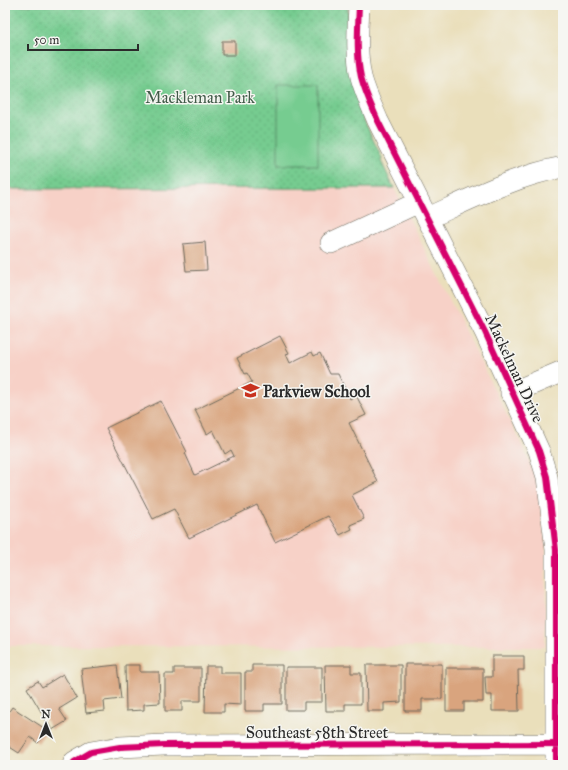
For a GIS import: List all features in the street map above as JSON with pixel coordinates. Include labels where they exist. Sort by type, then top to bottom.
[{"type":"street","name":"Mackelman Drive","points":[[359,5],[358,57],[361,76],[378,121],[482,326],[511,394],[539,451],[547,477],[559,550],[560,744],[556,765]]},
{"type":"street","points":[[331,243],[538,171],[563,166]]},
{"type":"street","points":[[511,394],[563,371]]},
{"type":"street","name":"Southeast 58th Street","points":[[73,764],[91,752],[135,746],[560,744]]},
{"type":"shaded area","name":"Parkview School","points":[[394,188],[520,441],[536,477],[546,545],[545,647],[5,646],[5,189]]},
{"type":"green space","name":"Mackleman Park","points":[[5,5],[348,5],[350,56],[353,81],[359,106],[382,158],[381,161],[394,188],[5,189]]},
{"type":"green space","points":[[278,85],[318,85],[318,165],[278,165]]},
{"type":"building","points":[[222,41],[235,41],[235,55],[222,55]]},
{"type":"building","points":[[205,242],[207,270],[186,271],[183,244]]},
{"type":"building","points":[[280,336],[289,353],[286,354],[290,363],[312,352],[314,356],[320,353],[330,374],[338,374],[350,399],[356,395],[366,415],[349,423],[378,482],[352,495],[364,519],[350,525],[352,529],[340,535],[328,516],[275,542],[257,505],[189,538],[174,509],[153,519],[106,428],[161,401],[187,452],[185,453],[195,475],[234,456],[231,450],[225,454],[213,430],[207,434],[195,410],[252,382],[247,373],[245,374],[237,358]]},
{"type":"building","points":[[492,656],[524,656],[524,670],[518,670],[519,711],[492,711],[492,695],[486,695],[485,677],[492,677]]},
{"type":"building","points":[[405,664],[442,664],[442,699],[422,699],[422,711],[405,711]]},
{"type":"building","points":[[117,665],[121,699],[104,701],[105,711],[86,713],[81,669]]},
{"type":"building","points":[[125,665],[140,665],[140,672],[159,672],[160,703],[144,704],[144,710],[126,711]]},
{"type":"building","points":[[252,665],[282,665],[282,704],[264,704],[264,711],[245,711],[245,672],[252,672]]},
{"type":"building","points":[[325,665],[351,665],[351,673],[361,673],[361,704],[345,704],[345,711],[326,711]]},
{"type":"building","points":[[366,665],[401,665],[401,702],[384,703],[384,711],[367,711]]},
{"type":"building","points":[[206,666],[220,666],[220,673],[241,673],[241,705],[224,704],[224,712],[205,712]]},
{"type":"building","points":[[286,667],[322,667],[322,702],[304,702],[304,710],[286,710]]},
{"type":"building","points":[[174,668],[201,668],[201,701],[182,701],[182,711],[165,711],[165,674],[174,674]]},
{"type":"building","points":[[446,668],[483,668],[483,702],[464,702],[464,711],[446,711]]},
{"type":"building","points":[[63,674],[77,698],[59,709],[67,721],[52,730],[27,688],[38,681],[42,687]]},
{"type":"building","points":[[12,707],[47,730],[38,743],[30,737],[19,753],[5,744],[5,717]]},
{"type":"cycle path","points":[[359,5],[358,59],[364,88],[378,121],[485,332],[539,451],[547,477],[556,550],[556,765]]},
{"type":"cycle path","points":[[73,765],[74,762],[91,752],[120,747],[164,745],[562,744]]},
{"type":"place","name":"Parkview School","points":[[250,391]]}]
